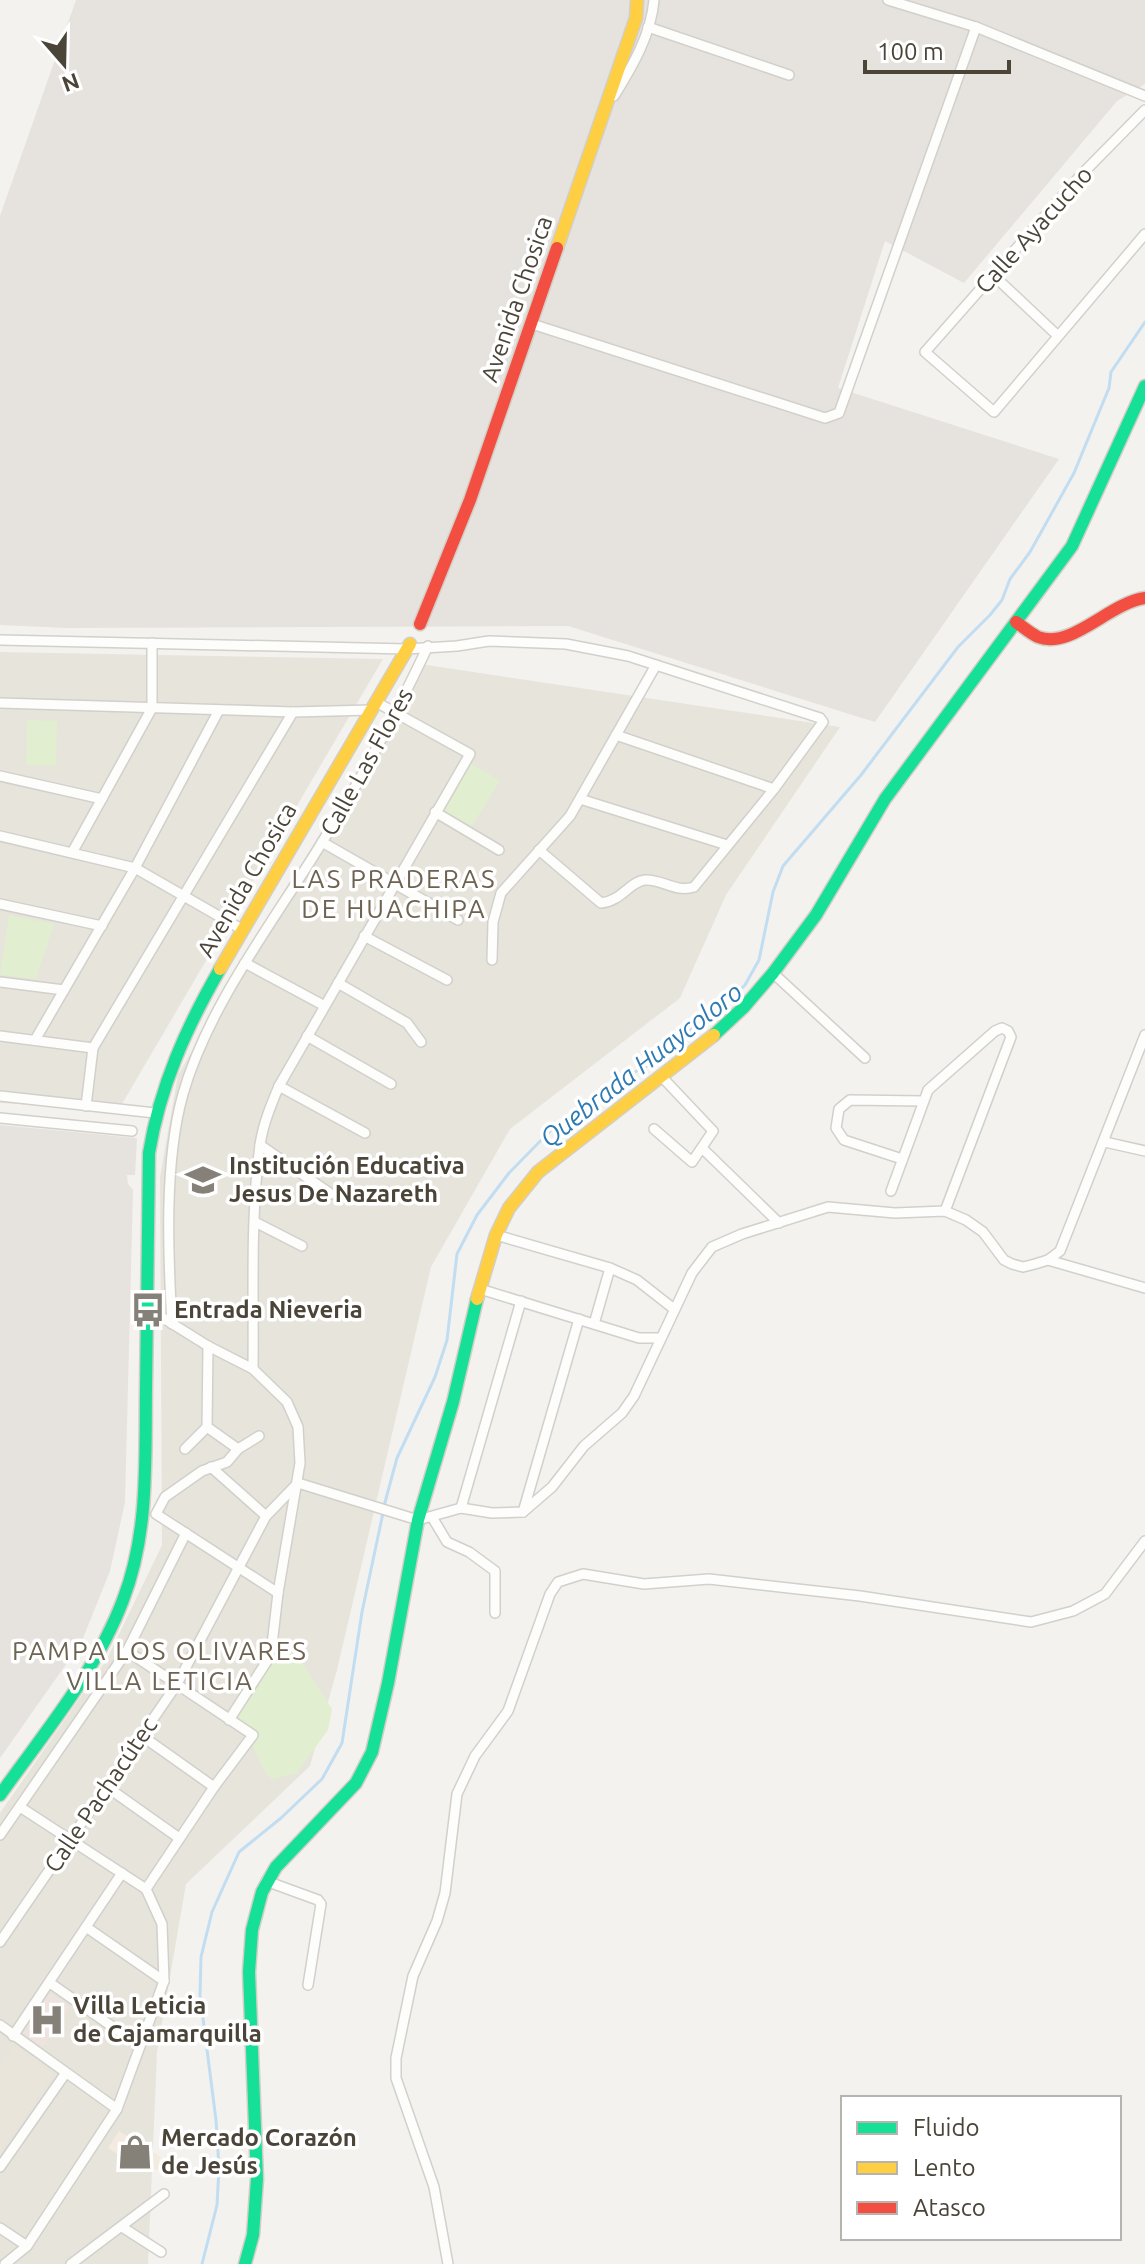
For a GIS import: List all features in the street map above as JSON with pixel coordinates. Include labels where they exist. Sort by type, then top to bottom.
[{"type":"main road","name":"Avenida Chosica","points":[[0,1795],[93,1659],[122,1603],[137,1553],[144,1507],[147,1204],[155,1113],[172,1060],[430,605],[532,324],[636,18],[637,0]]},
{"type":"main road","points":[[246,2263],[256,2208],[257,2179],[249,1972],[252,1930],[266,1881],[356,1783],[366,1768],[388,1683],[418,1520],[453,1402],[496,1235],[509,1208],[538,1172],[716,1034],[773,973],[816,915],[885,799],[1078,536],[1145,386]]},
{"type":"main road","points":[[1016,622],[1040,638],[1069,636],[1120,603],[1145,598]]},
{"type":"street","points":[[604,113],[634,65],[654,0]]},
{"type":"street","points":[[888,0],[976,27],[1145,96]]},
{"type":"street","points":[[648,27],[789,75]]},
{"type":"street","points":[[532,324],[825,418],[839,413],[976,27]]},
{"type":"street","name":"Calle Ayacucho","points":[[1058,336],[994,412],[925,352],[1081,175],[1145,110]]},
{"type":"street","points":[[992,274],[1058,336],[1145,234]]},
{"type":"street","points":[[0,640],[408,646],[457,646],[489,641],[566,644],[628,656],[820,718],[821,728],[694,887],[679,890],[640,880],[613,902],[601,903],[539,850]]},
{"type":"street","points":[[73,851],[152,708],[152,643]]},
{"type":"street","name":"Calle Las Flores","points":[[172,1324],[170,1209],[176,1124],[194,1063],[245,963],[322,842],[397,713],[428,646]]},
{"type":"street","points":[[492,960],[493,922],[501,893],[570,816],[656,665]]},
{"type":"street","points":[[0,703],[293,712],[374,706],[397,713],[470,754],[323,1005],[279,1086],[264,1126],[255,1222],[253,1369]]},
{"type":"street","points":[[35,1040],[135,868],[219,710]]},
{"type":"street","points":[[86,1106],[93,1048],[293,712]]},
{"type":"street","points":[[616,735],[774,789]]},
{"type":"street","points":[[0,776],[102,799]]},
{"type":"street","points":[[580,799],[727,845]]},
{"type":"street","points":[[435,812],[499,850]]},
{"type":"street","points":[[0,836],[135,868],[243,930]]},
{"type":"street","points":[[322,842],[458,920]]},
{"type":"street","points":[[0,904],[102,926]]},
{"type":"street","points":[[364,936],[447,980]]},
{"type":"street","points":[[245,963],[323,1005]]},
{"type":"street","points":[[773,973],[865,1058]]},
{"type":"street","points":[[0,982],[64,990]]},
{"type":"street","points":[[338,983],[407,1023],[421,1042]]},
{"type":"street","points":[[891,1191],[928,1090],[1002,1028],[1011,1037],[945,1211]]},
{"type":"street","points":[[298,1483],[418,1520],[461,1508],[492,1513],[523,1512],[552,1487],[584,1446],[622,1413],[634,1396],[692,1273],[712,1247],[742,1234],[828,1207],[895,1213],[945,1211],[983,1232],[1004,1260],[1023,1267],[1048,1260],[1060,1251],[1145,1035]]},
{"type":"street","points":[[0,1036],[93,1048]]},
{"type":"street","points":[[307,1036],[391,1084]]},
{"type":"street","points":[[654,1129],[692,1162],[713,1131],[662,1077]]},
{"type":"street","points":[[279,1086],[365,1133]]},
{"type":"street","points":[[0,1096],[155,1113]]},
{"type":"street","points":[[902,1159],[844,1140],[836,1128],[839,1109],[850,1100],[923,1101]]},
{"type":"street","points":[[0,1118],[132,1131]]},
{"type":"street","points":[[1105,1142],[1145,1151]]},
{"type":"street","points":[[260,1145],[331,1194]]},
{"type":"street","points":[[702,1148],[779,1223]]},
{"type":"street","points":[[255,1222],[302,1246]]},
{"type":"street","points":[[496,1235],[610,1268],[637,1280],[674,1309]]},
{"type":"street","points":[[1048,1260],[1145,1288]]},
{"type":"street","points":[[594,1324],[610,1268]]},
{"type":"street","points":[[480,1289],[639,1338],[661,1338]]},
{"type":"street","points":[[461,1508],[521,1301]]},
{"type":"street","points":[[147,1308],[208,1346],[253,1369],[287,1402],[298,1427],[298,1483],[272,1645],[267,1661],[229,1720]]},
{"type":"street","points":[[523,1512],[579,1319]]},
{"type":"street","points":[[185,1449],[207,1427],[208,1346]]},
{"type":"street","points":[[207,1427],[238,1449]]},
{"type":"street","points":[[259,1436],[238,1449],[227,1462],[211,1467],[165,1497],[156,1514],[278,1593]]},
{"type":"street","points":[[211,1467],[266,1516]]},
{"type":"street","name":"Calle Pachacútec","points":[[0,1942],[177,1684],[266,1516],[298,1483]]},
{"type":"street","points":[[432,1517],[447,1542],[469,1552],[495,1571],[495,1613]]},
{"type":"street","points":[[0,1835],[127,1651],[186,1533]]},
{"type":"street","points":[[448,2264],[434,2187],[396,2078],[396,2058],[413,1976],[437,1921],[445,1893],[457,1794],[475,1756],[508,1711],[550,1594],[558,1582],[583,1574],[644,1584],[709,1579],[860,1596],[1031,1622],[1073,1611],[1105,1594],[1145,1541]]},
{"type":"street","points":[[127,1651],[253,1735],[146,1889]]},
{"type":"street","points":[[142,1736],[214,1787]]},
{"type":"street","points":[[107,1787],[179,1838]]},
{"type":"street","points":[[5,2264],[27,2246],[117,2109],[164,1981],[162,1924],[146,1889],[20,1807]]},
{"type":"street","points":[[13,2036],[122,1873]]},
{"type":"street","points":[[266,1881],[318,1900],[321,1904],[308,1985]]},
{"type":"street","points":[[86,1927],[164,1981]]},
{"type":"street","points":[[50,1983],[140,2046]]},
{"type":"street","points":[[0,2025],[117,2109]]},
{"type":"street","points":[[0,2167],[65,2074]]},
{"type":"street","points":[[71,2264],[164,2194]]},
{"type":"street","points":[[122,2227],[161,2252]]},
{"type":"street","points":[[0,2228],[27,2246]]},
{"type":"shaded area","points":[[76,0],[1145,0],[1145,84],[1117,101],[964,283],[885,241],[838,388],[1059,459],[875,722],[568,626],[67,628],[0,625],[0,216]]},
{"type":"shaded area","points":[[191,299],[237,316],[234,324],[188,307]]},
{"type":"shaded area","points":[[0,652],[383,659],[119,1109],[0,1103]]},
{"type":"shaded area","points":[[420,664],[840,727],[726,895],[680,998],[510,1129],[431,1267],[337,1670],[310,1766],[186,1884],[157,2052],[148,2264],[0,2264],[0,1813],[107,1659],[162,1545],[160,1177],[178,1075]]},
{"type":"shaded area","points":[[0,1125],[137,1138],[135,1175],[127,1175],[128,1184],[133,1190],[125,1502],[110,1571],[81,1643],[0,1758]]},
{"type":"shaded area","name":"Villa Leticia de Cajamarquilla","points":[[50,1993],[70,2007],[43,2047],[23,2033]]},
{"type":"shaded area","points":[[12,2048],[18,2048],[53,2076],[0,2153],[0,2066]]},
{"type":"shaded area","name":"Mercado Corazón de Jesús","points":[[119,2131],[161,2157],[159,2160],[163,2164],[159,2169],[147,2172],[108,2148]]},
{"type":"green space","points":[[27,720],[57,721],[56,766],[26,765]]},
{"type":"green space","points":[[469,762],[500,781],[470,829],[439,810]]},
{"type":"green space","points":[[9,915],[54,924],[36,979],[0,975]]},
{"type":"green space","points":[[294,1650],[332,1709],[328,1730],[297,1773],[272,1779],[265,1772],[239,1717],[275,1652]]},
{"type":"waterway","name":"Quebrada Huaycoloro","points":[[384,1506],[397,1458],[435,1377],[447,1340],[457,1254],[477,1215],[509,1173],[553,1128],[607,1086],[647,1066],[676,1040],[717,1012],[745,985],[759,960],[773,892],[783,866],[861,775],[958,647],[1002,600],[1010,579],[1030,552],[1074,473],[1109,388],[1111,372],[1145,322]]},
{"type":"waterway","name":"Quebrada Huaycoloro","points":[[202,2264],[217,2205],[219,2168],[200,1995],[201,1957],[212,1912],[239,1852],[322,1779],[342,1743],[362,1612],[383,1513]]},
{"type":"traffic: fast","points":[[714,1035],[744,1007],[773,973],[816,915],[885,799],[1072,546],[1145,386]]},
{"type":"traffic: fast","points":[[0,1795],[99,1652],[112,1627],[131,1575],[141,1523],[145,1470],[149,1153],[167,1081],[196,1013],[220,969]]},
{"type":"traffic: fast","points":[[245,2264],[253,2235],[257,2179],[249,1972],[252,1930],[262,1892],[276,1867],[356,1783],[372,1752],[418,1520],[453,1402],[477,1299]]},
{"type":"traffic: slow","points":[[557,248],[636,18],[637,0]]},
{"type":"traffic: slow","points":[[220,969],[410,644]]},
{"type":"traffic: slow","points":[[477,1299],[496,1235],[509,1208],[538,1172],[714,1035]]},
{"type":"traffic: jam","points":[[420,624],[470,500],[557,248]]},
{"type":"traffic: jam","points":[[1016,622],[1038,637],[1064,637],[1118,608],[1145,598]]},
{"type":"place","name":"Institución Educativa Jesus De Nazareth","points":[[203,1180]]},
{"type":"place","name":"Entrada Nieveria","points":[[148,1310]]},
{"type":"place","name":"Villa Leticia de Cajamarquilla","points":[[47,2020]]},
{"type":"place","name":"Mercado Corazón de Jesús","points":[[135,2152]]},
{"type":"district","name":"LAS PRADERAS DE HUACHIPA","points":[[394,894]]},
{"type":"district","name":"PAMPA LOS OLIVARES VILLA LETICIA","points":[[160,1666]]}]
